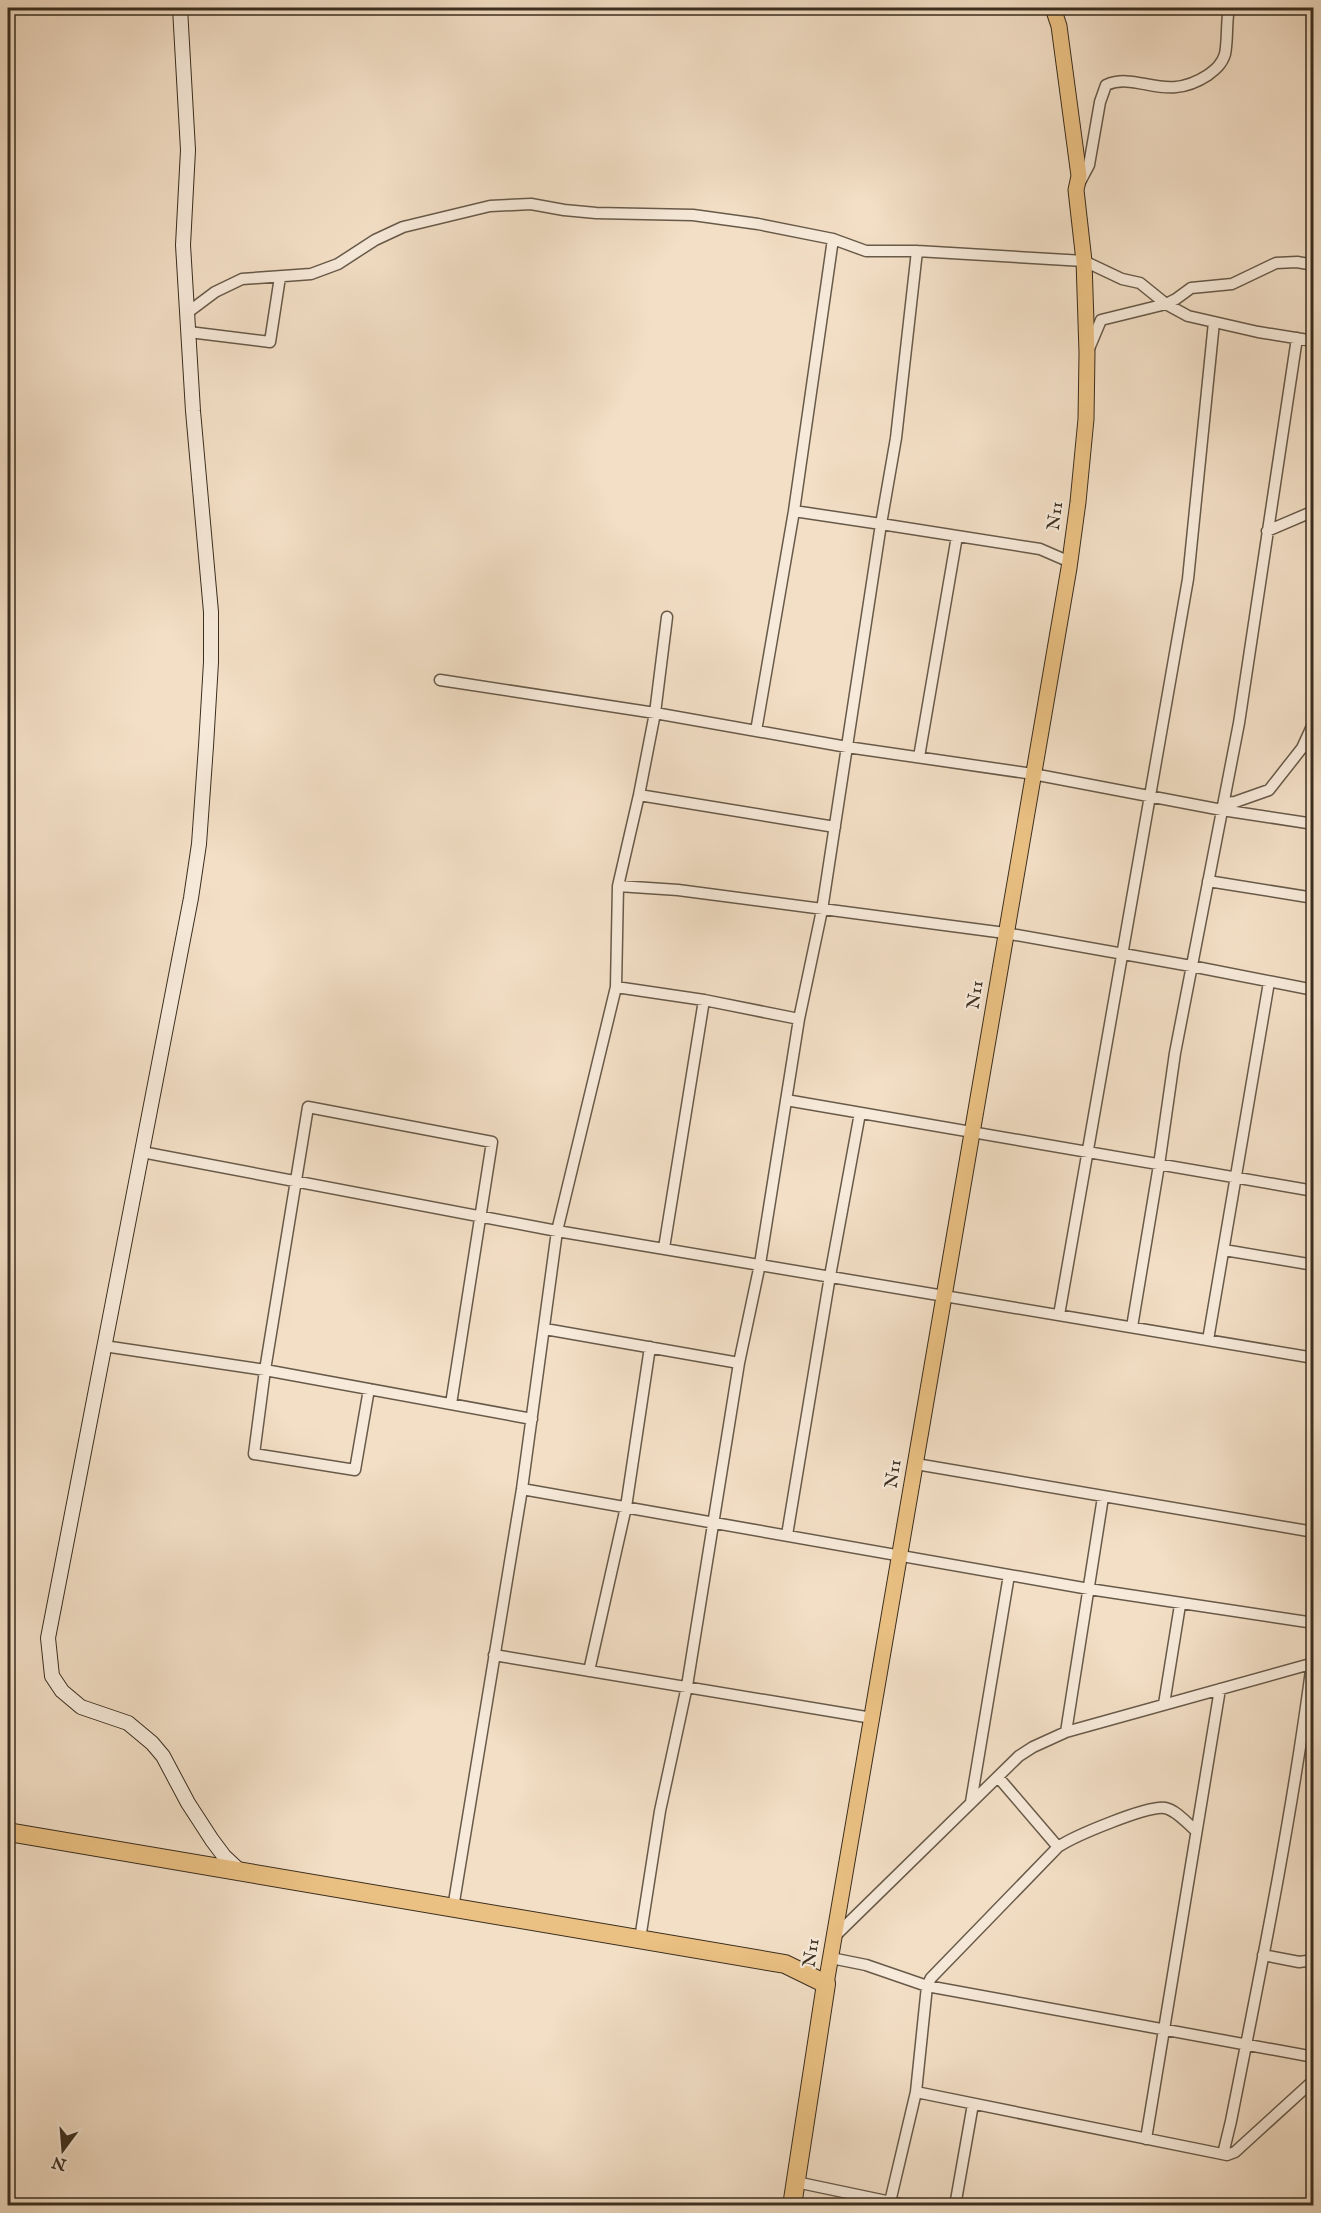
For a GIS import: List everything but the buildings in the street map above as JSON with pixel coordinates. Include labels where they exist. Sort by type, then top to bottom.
[{"type":"highway","points":[[8,1832],[784,1964],[826,1984],[792,2205]]},
{"type":"main road","name":"N11","points":[[826,1984],[973,1133],[1005,933],[1070,562],[1078,502],[1086,419],[1087,353],[1084,261],[1076,190],[1079,176],[1059,27],[1053,8]]},
{"type":"street","points":[[180,8],[188,150],[183,245],[211,612],[211,672],[199,844],[191,898],[48,1638],[52,1677],[62,1691],[81,1707],[128,1723],[152,1743],[163,1756],[188,1803],[212,1840],[224,1856],[240,1871]]},
{"type":"street","points":[[1076,190],[1089,165],[1100,102],[1106,85],[1118,80],[1158,88],[1194,84],[1218,68],[1225,54],[1229,8]]},
{"type":"street","points":[[187,313],[215,292],[242,279],[311,274],[338,264],[375,240],[402,227],[490,206],[531,204],[597,213],[693,214],[833,239],[866,251],[917,251],[1084,261],[1122,279],[1140,283],[1166,304],[1188,316],[1258,332],[1314,341]]},
{"type":"street","points":[[756,731],[794,511],[833,239]]},
{"type":"street","points":[[639,1939],[660,1811],[687,1686],[739,1363],[760,1264],[799,1019],[822,910],[896,438],[917,251]]},
{"type":"street","points":[[1087,353],[1101,320],[1166,304],[1191,288],[1232,284],[1276,263],[1297,262],[1314,265]]},
{"type":"street","points":[[189,332],[270,342],[280,277]]},
{"type":"street","points":[[1059,1315],[1188,579],[1214,322]]},
{"type":"street","points":[[1132,1327],[1175,1053],[1239,723],[1297,338]]},
{"type":"street","points":[[794,511],[1040,549],[1070,562]]},
{"type":"street","points":[[1267,531],[1314,511]]},
{"type":"street","points":[[919,757],[957,536]]},
{"type":"street","points":[[453,1908],[522,1489],[557,1231],[616,987],[618,886],[655,713],[667,617]]},
{"type":"street","points":[[440,680],[655,713],[847,747],[1033,774],[1314,824]]},
{"type":"street","points":[[1223,807],[1269,790],[1302,748],[1314,722]]},
{"type":"street","points":[[639,795],[835,827]]},
{"type":"street","points":[[1208,881],[1314,898]]},
{"type":"street","points":[[618,886],[678,890],[1005,933],[1314,990]]},
{"type":"street","points":[[1208,1340],[1269,982]]},
{"type":"street","points":[[616,987],[704,1000],[799,1019]]},
{"type":"street","points":[[664,1248],[704,1000]]},
{"type":"street","points":[[786,1100],[1314,1191]]},
{"type":"street","points":[[369,1389],[355,1470],[254,1454],[265,1370],[308,1107],[492,1142],[451,1404]]},
{"type":"street","points":[[787,1535],[860,1113]]},
{"type":"street","points":[[142,1152],[557,1231],[1314,1358]]},
{"type":"street","points":[[1224,1250],[1314,1265]]},
{"type":"street","points":[[545,1329],[739,1363]]},
{"type":"street","points":[[104,1346],[265,1370],[532,1419]]},
{"type":"street","points":[[589,1671],[626,1507],[650,1347]]},
{"type":"street","points":[[916,1464],[1314,1532]]},
{"type":"street","points":[[522,1489],[1180,1605],[1314,1623]]},
{"type":"street","points":[[1066,1732],[1103,1497]]},
{"type":"street","points":[[971,1802],[1009,1575]]},
{"type":"street","points":[[1164,1704],[1180,1605]]},
{"type":"street","points":[[494,1655],[872,1718]]},
{"type":"street","points":[[834,1937],[899,1876],[1019,1756],[1033,1747],[1066,1732],[1313,1663],[1309,1727],[1222,2154]]},
{"type":"street","points":[[1146,2139],[1220,1689]]},
{"type":"street","points":[[998,1777],[1058,1847]]},
{"type":"street","points":[[890,2202],[916,2092],[927,1986],[945,1962],[1058,1847],[1082,1833],[1157,1808],[1172,1810],[1195,1830]]},
{"type":"street","points":[[1263,1956],[1299,1962],[1314,1960]]},
{"type":"street","points":[[831,1958],[866,1965],[927,1986],[1314,2057]]},
{"type":"street","points":[[916,2092],[1222,2154],[1235,2152],[1314,2080]]},
{"type":"street","points":[[955,2205],[973,2104]]},
{"type":"street","points":[[796,2182],[910,2205]]}]
